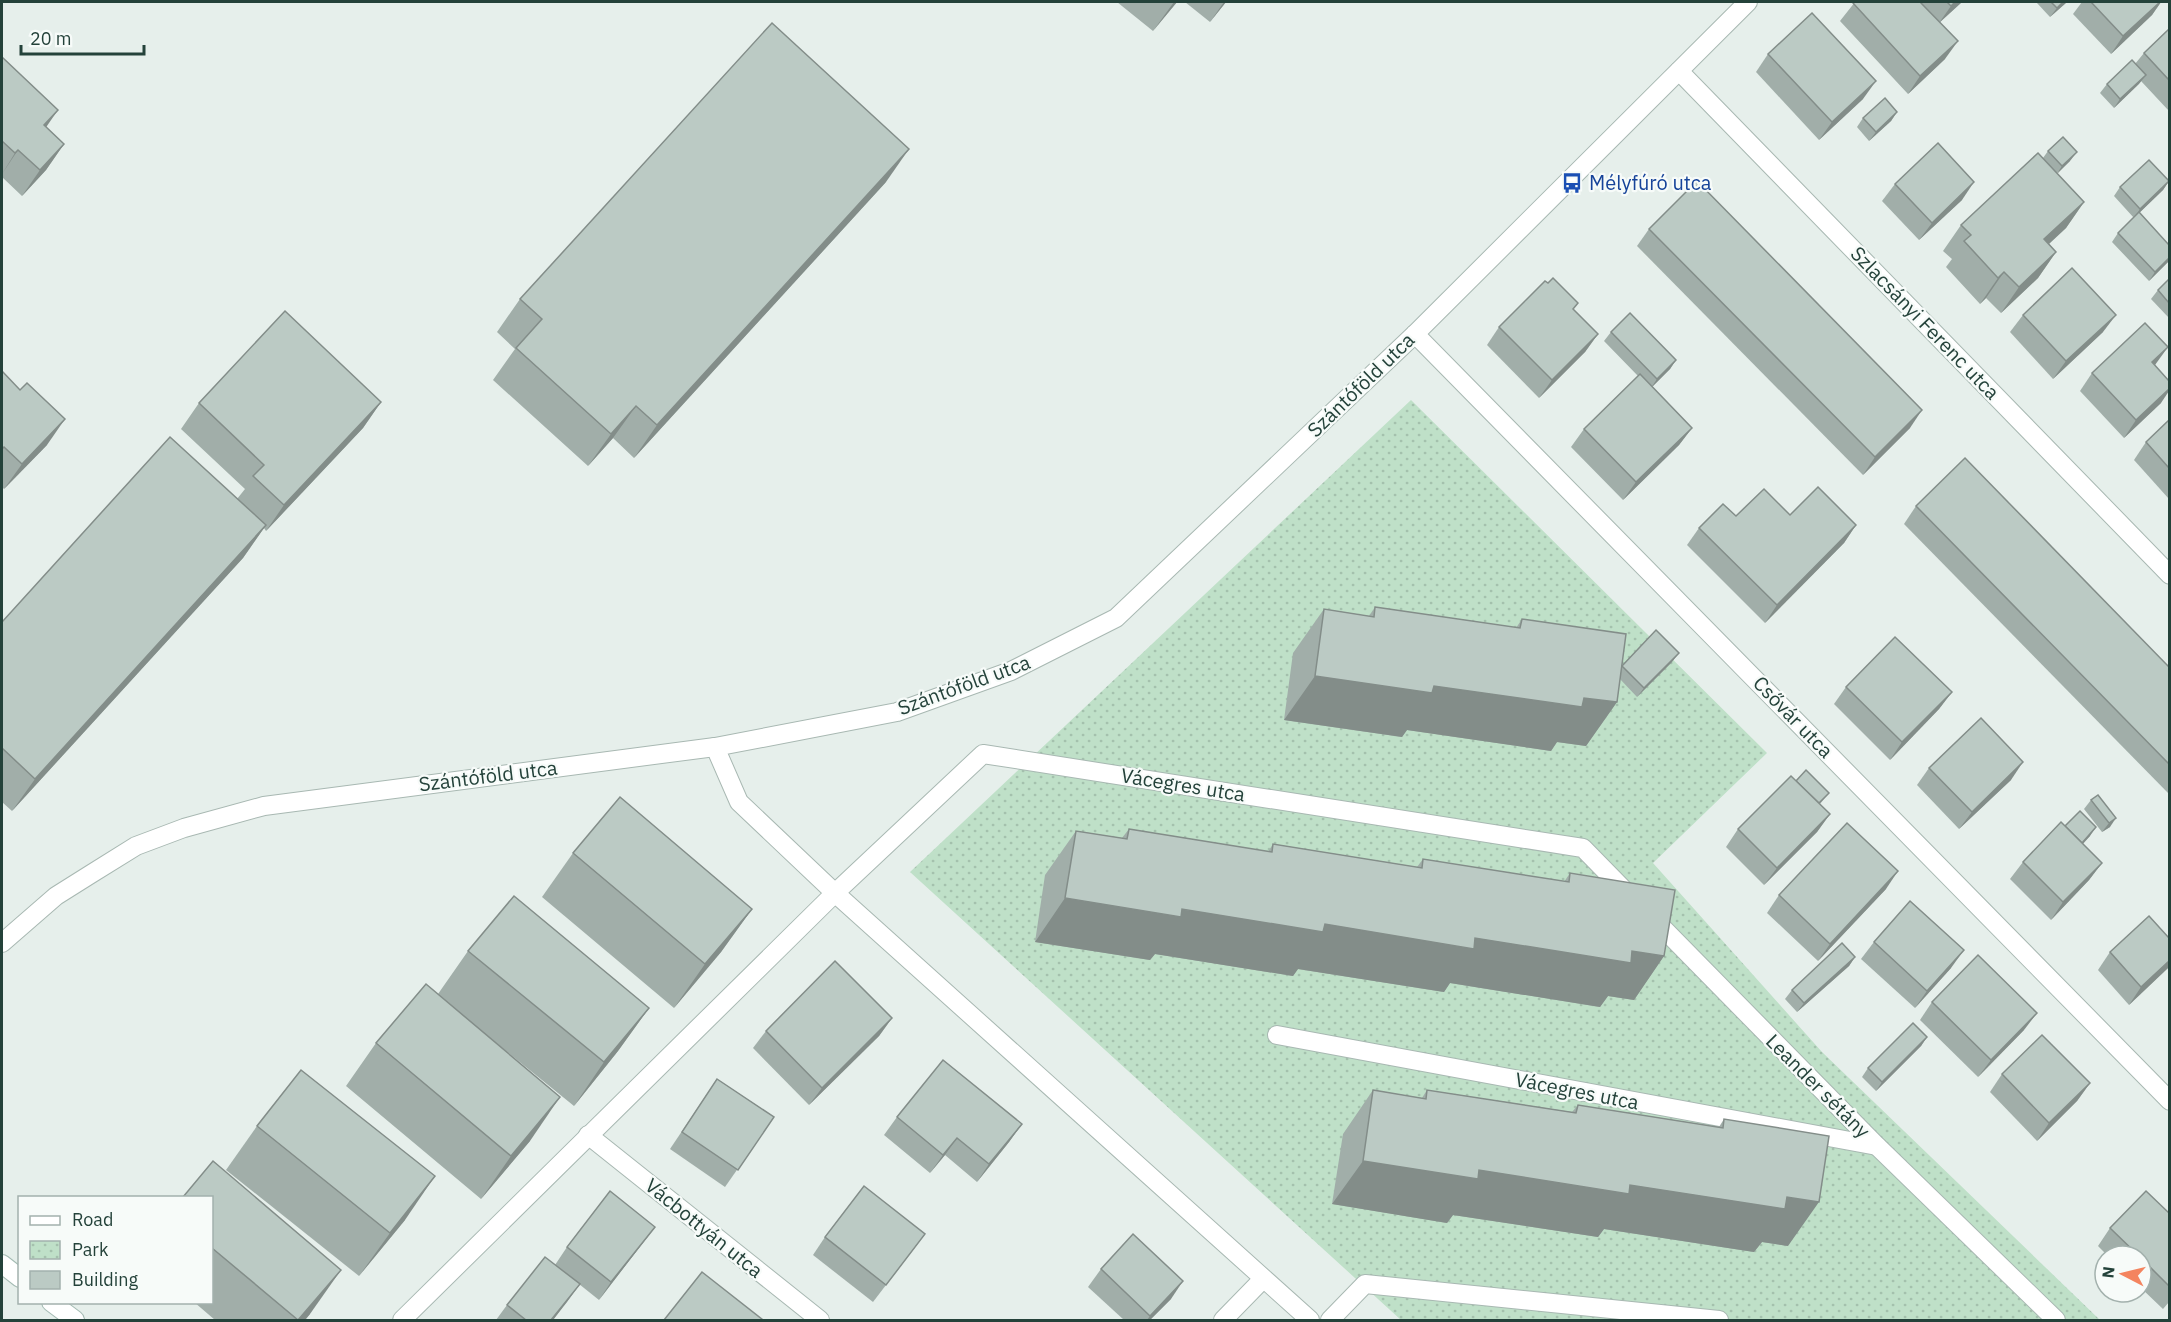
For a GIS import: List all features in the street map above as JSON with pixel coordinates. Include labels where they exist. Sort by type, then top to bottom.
[{"type":"street","name":"Szántóföld utca","points":[[2,943],[56,896],[136,846],[184,828],[264,806],[715,747],[897,711],[1011,671],[1116,618],[1415,334],[1748,2]]},
{"type":"street","name":"Szlacsányi Ferenc utca","points":[[1679,71],[2169,575]]},
{"type":"street","name":"Csővár utca","points":[[1415,334],[2169,1101]]},
{"type":"street","points":[[715,747],[739,802],[835,893],[1310,1320]]},
{"type":"street","name":"Vácegres utca","points":[[835,893],[983,754],[1583,848]]},
{"type":"street","name":"Leander sétány","points":[[1583,848],[1877,1146],[2056,1320]]},
{"type":"street","points":[[402,1320],[835,893]]},
{"type":"street","name":"Vácegres utca","points":[[1277,1035],[1877,1146]]},
{"type":"street","name":"Vácbottyán utca","points":[[588,1135],[820,1320]]},
{"type":"street","points":[[2,1264],[18,1276]]},
{"type":"street","points":[[1223,1320],[1263,1279]]},
{"type":"street","points":[[1330,1320],[1365,1284],[1719,1320]]},
{"type":"street","points":[[54,1304],[75,1320]]},
{"type":"green space","points":[[1411,400],[1767,753],[1653,863],[1822,1052],[2100,1320],[1401,1320],[910,872]]},
{"type":"building","points":[[1920,2],[1958,41],[1920,76],[1853,3]]},
{"type":"building","points":[[2051,2],[2063,2],[2057,8]]},
{"type":"building","points":[[2091,2],[2160,2],[2123,36]]},
{"type":"building","points":[[1812,13],[1876,81],[1832,122],[1768,54]]},
{"type":"building","points":[[772,23],[909,149],[657,425],[636,406],[611,434],[516,348],[542,319],[520,299]]},
{"type":"building","points":[[2169,29],[2169,80],[2144,53]]},
{"type":"building","points":[[2,57],[58,110],[44,125],[64,144],[40,170],[18,150],[15,153],[2,141]]},
{"type":"building","points":[[2132,60],[2146,75],[2120,99],[2107,84]]},
{"type":"building","points":[[1885,98],[1897,112],[1876,132],[1863,118]]},
{"type":"building","points":[[2063,137],[2077,152],[2062,166],[2048,151]]},
{"type":"building","points":[[1938,143],[1974,182],[1932,223],[1895,184]]},
{"type":"building","points":[[2038,153],[2084,202],[2044,239],[2056,252],[2019,287],[2004,272],[1998,278],[1964,241],[1971,235],[1961,225]]},
{"type":"building","points":[[2149,160],[2169,181],[2140,209],[2120,187]]},
{"type":"building","points":[[1697,181],[1922,410],[1875,457],[1649,229]]},
{"type":"building","points":[[2139,212],[2169,245],[2169,258],[2155,272],[2118,233]]},
{"type":"building","points":[[2072,268],[2116,315],[2066,361],[2023,315]]},
{"type":"building","points":[[1553,278],[1578,303],[1573,309],[1598,334],[1552,380],[1499,327],[1545,281],[1548,283]]},
{"type":"building","points":[[2169,279],[2169,303],[2158,290]]},
{"type":"building","points":[[285,311],[381,402],[284,505],[253,476],[264,465],[199,403]]},
{"type":"building","points":[[1630,313],[1676,360],[1657,379],[1611,332]]},
{"type":"building","points":[[2145,323],[2168,347],[2152,362],[2169,381],[2169,389],[2136,420],[2092,373]]},
{"type":"building","points":[[2,371],[20,390],[27,383],[65,419],[22,464],[4,447],[2,449]]},
{"type":"building","points":[[1640,374],[1692,428],[1636,482],[1584,429]]},
{"type":"building","points":[[2169,420],[2169,468],[2146,442]]},
{"type":"building","points":[[170,437],[266,525],[35,779],[2,748],[2,622]]},
{"type":"building","points":[[1965,458],[2169,667],[2169,764],[1916,506]]},
{"type":"building","points":[[1818,487],[1856,525],[1777,605],[1699,528],[1723,504],[1736,516],[1764,489],[1790,515]]},
{"type":"building","points":[[1375,607],[1520,628],[1522,619],[1626,634],[1617,702],[1584,698],[1582,707],[1434,686],[1432,693],[1315,676],[1324,609],[1374,617]]},
{"type":"building","points":[[1656,630],[1679,653],[1644,688],[1622,666]]},
{"type":"building","points":[[1895,637],[1952,692],[1902,742],[1846,687]]},
{"type":"building","points":[[1981,718],[2023,762],[1972,812],[1929,768]]},
{"type":"building","points":[[1806,770],[1829,793],[1819,803],[1796,781]]},
{"type":"building","points":[[1791,776],[1830,814],[1777,868],[1738,829]]},
{"type":"building","points":[[2098,795],[2116,818],[2109,823],[2091,800]]},
{"type":"building","points":[[620,797],[752,909],[705,964],[573,853]]},
{"type":"building","points":[[2080,811],[2096,827],[2082,843],[2065,826]]},
{"type":"building","points":[[2061,822],[2102,863],[2063,902],[2023,862]]},
{"type":"building","points":[[1847,823],[1898,871],[1830,944],[1779,895]]},
{"type":"building","points":[[1129,829],[1272,852],[1273,844],[1422,868],[1423,859],[1569,882],[1570,873],[1675,890],[1664,956],[1632,951],[1631,963],[1475,938],[1474,949],[1325,924],[1323,932],[1182,909],[1181,917],[1065,898],[1076,831],[1127,839]]},
{"type":"building","points":[[514,896],[649,1008],[604,1062],[468,951]]},
{"type":"building","points":[[1910,901],[1964,950],[1927,991],[1874,942]]},
{"type":"building","points":[[2149,916],[2169,938],[2169,961],[2141,987],[2110,952]]},
{"type":"building","points":[[1842,943],[1855,957],[1804,1003],[1792,990]]},
{"type":"building","points":[[1978,955],[2037,1013],[1991,1060],[1932,1002]]},
{"type":"building","points":[[835,961],[892,1018],[822,1088],[766,1031]]},
{"type":"building","points":[[426,984],[560,1097],[511,1156],[376,1043]]},
{"type":"building","points":[[1913,1023],[1927,1037],[1882,1082],[1868,1068]]},
{"type":"building","points":[[2042,1035],[2090,1083],[2049,1123],[2002,1074]]},
{"type":"building","points":[[943,1060],[1022,1124],[989,1164],[957,1138],[943,1155],[897,1117]]},
{"type":"building","points":[[301,1070],[435,1176],[390,1233],[257,1126]]},
{"type":"building","points":[[717,1079],[774,1117],[738,1170],[682,1132]]},
{"type":"building","points":[[1373,1090],[1426,1099],[1427,1090],[1576,1113],[1578,1105],[1723,1128],[1724,1119],[1829,1136],[1819,1202],[1787,1197],[1785,1209],[1630,1185],[1629,1194],[1479,1170],[1478,1179],[1363,1161]]},
{"type":"building","points":[[213,1161],[341,1270],[298,1320],[213,1249],[213,1196],[184,1196]]},
{"type":"building","points":[[864,1186],[925,1234],[886,1285],[825,1237]]},
{"type":"building","points":[[610,1191],[655,1227],[611,1282],[567,1247]]},
{"type":"building","points":[[2146,1191],[2169,1213],[2169,1286],[2153,1270],[2153,1244],[2127,1244],[2110,1228]]},
{"type":"building","points":[[1133,1234],[1183,1281],[1150,1316],[1101,1269]]},
{"type":"building","points":[[545,1257],[580,1284],[551,1320],[526,1320],[507,1305]]},
{"type":"building","points":[[702,1272],[763,1320],[664,1320]]},
{"type":"place","name":"Mélyfúró utca","points":[[1572,183]]}]
